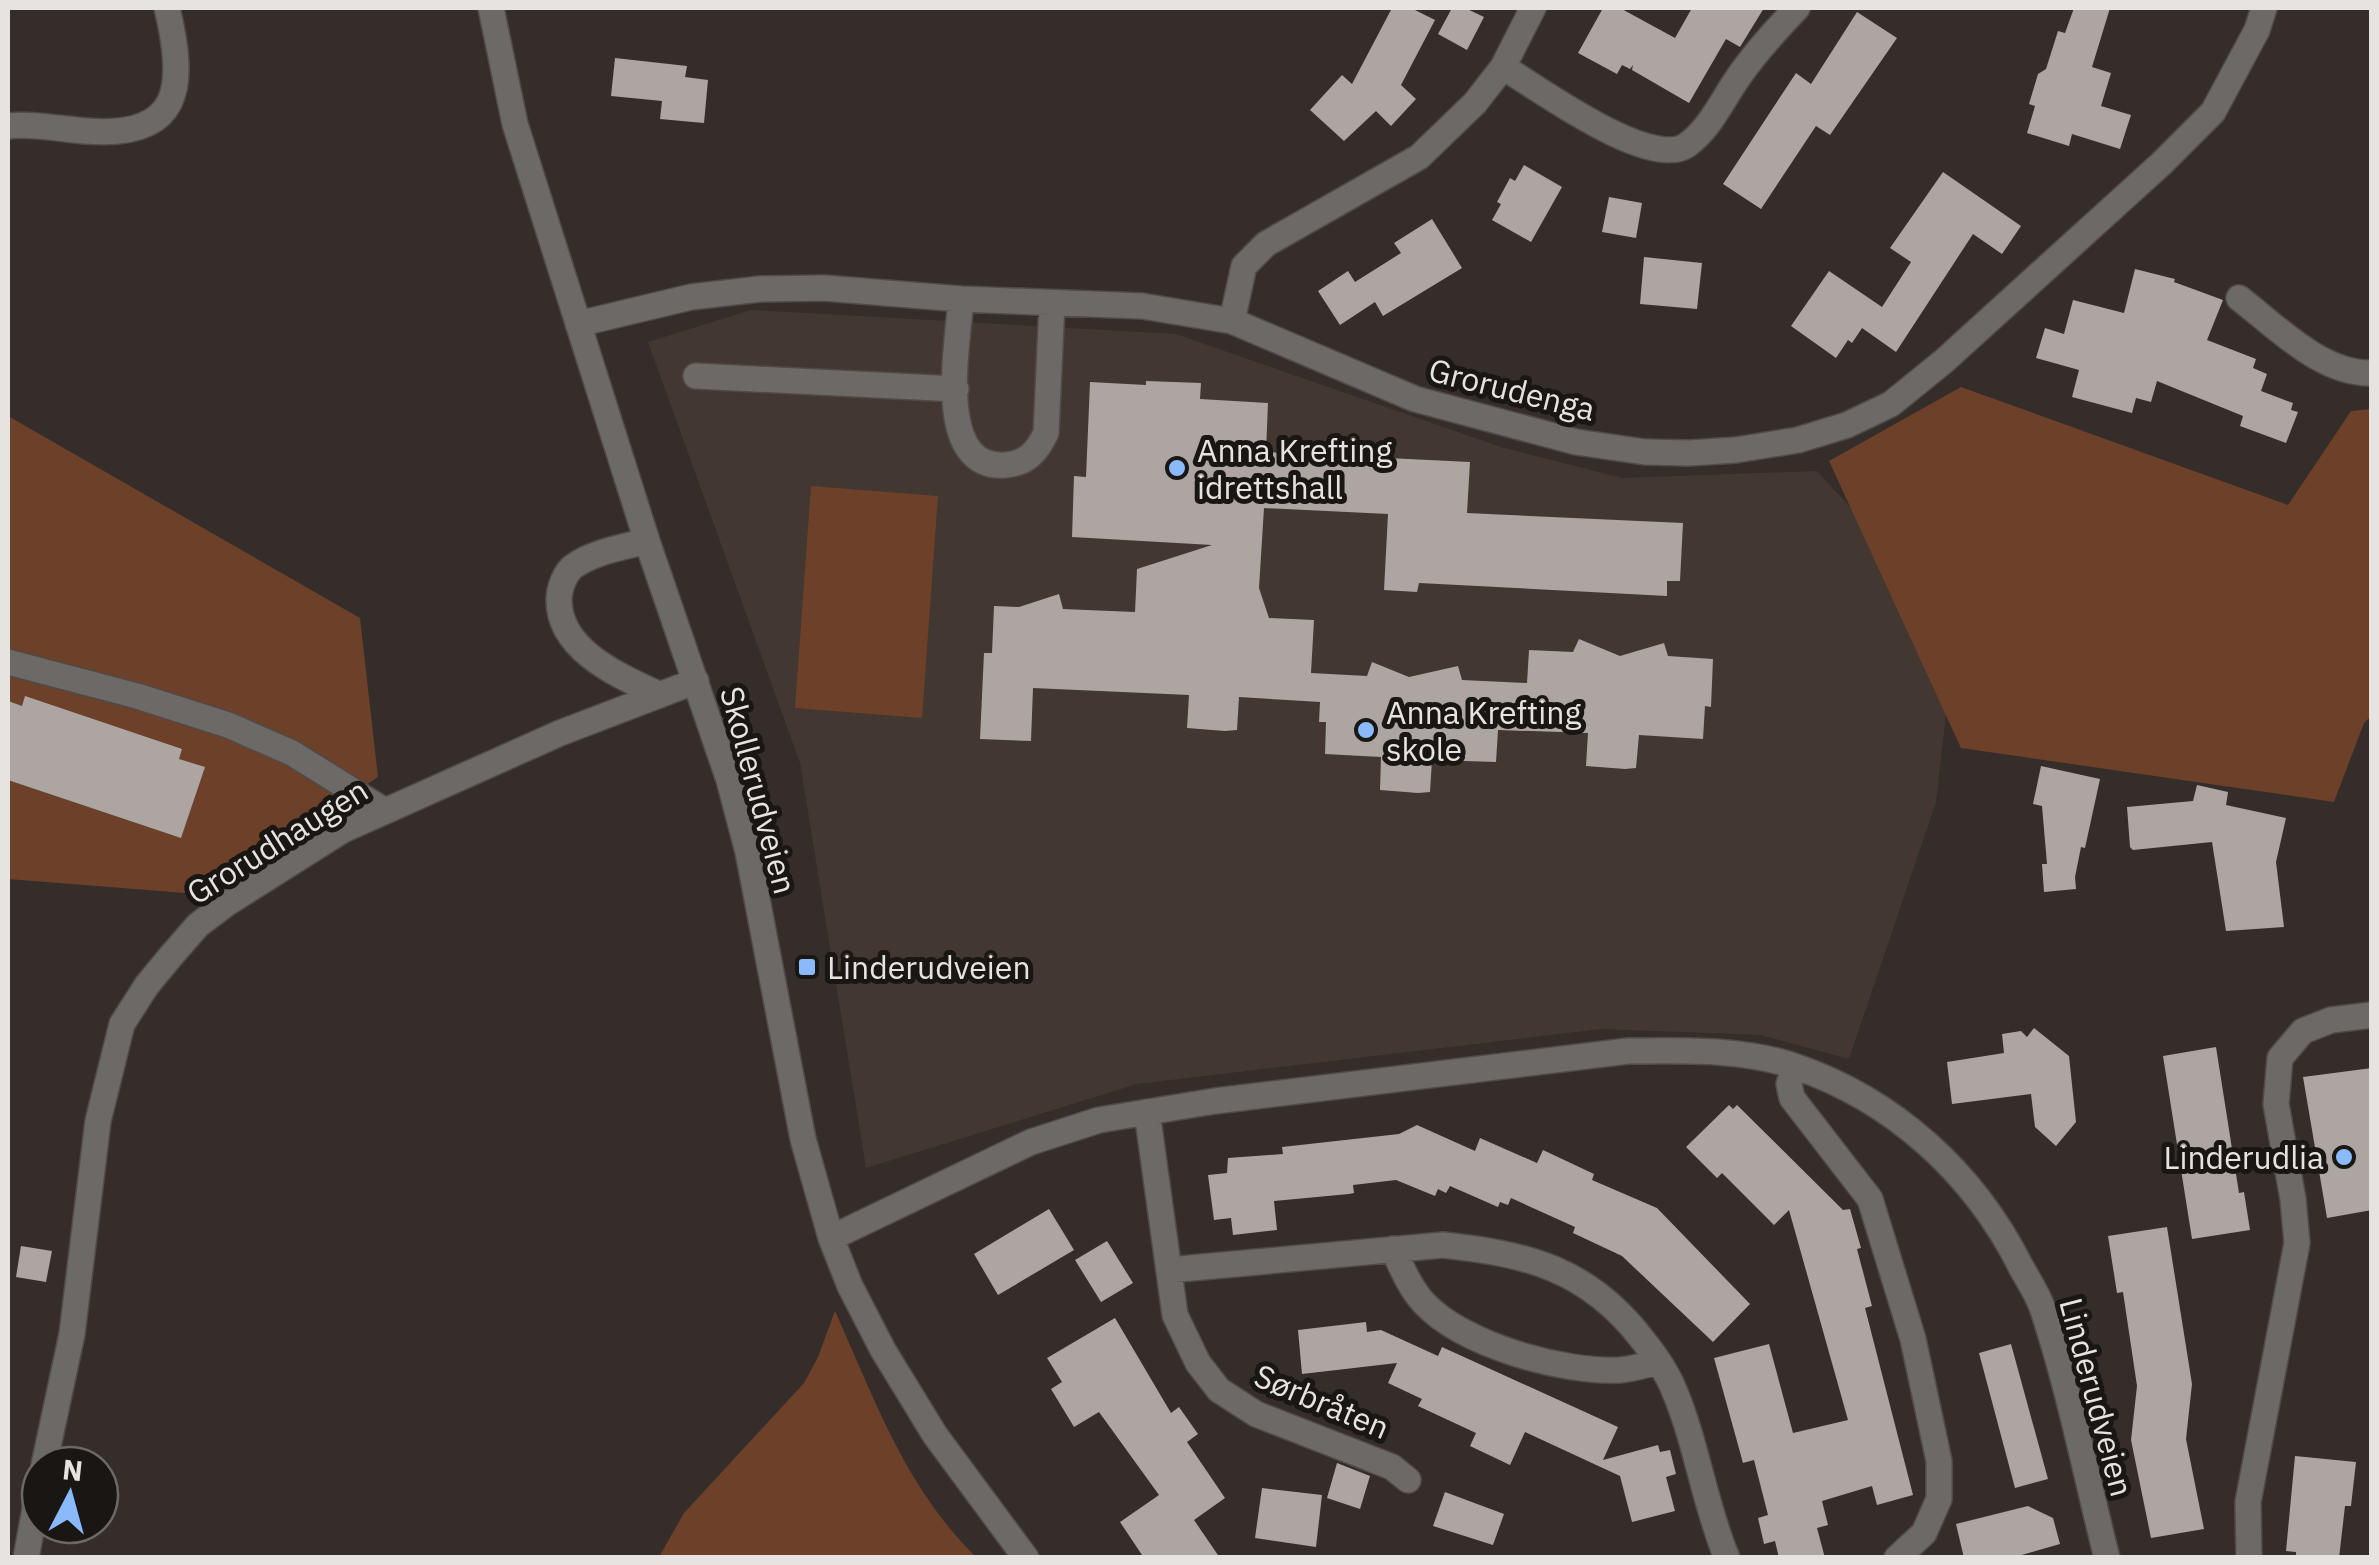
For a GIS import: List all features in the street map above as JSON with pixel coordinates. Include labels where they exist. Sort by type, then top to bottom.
[{"type":"street","points":[[8,126],[129,132],[158,121],[170,102],[176,78],[177,48],[167,8]]},
{"type":"street","name":"Skollerudveien","points":[[491,8],[515,124],[748,852],[802,1139],[831,1238],[883,1350],[935,1434],[1026,1558]]},
{"type":"street","points":[[1232,321],[1244,266],[1266,244],[1419,157],[1476,103],[1503,67],[1532,8]]},
{"type":"street","points":[[1503,67],[1619,137],[1672,152],[1686,146],[1711,121],[1743,70],[1796,8]]},
{"type":"street","name":"Grorudenga","points":[[578,324],[691,297],[760,289],[824,288],[961,299],[1142,306],[1232,321],[1415,399],[1576,442],[1646,452],[1690,453],[1798,440],[1847,426],[1892,404],[1944,362],[2162,163],[2213,112],[2257,30],[2264,8]]},
{"type":"street","points":[[2239,298],[2318,359],[2360,374],[2372,374]]},
{"type":"street","points":[[961,299],[958,433],[967,449],[982,461],[998,466],[1026,460],[1046,433],[1052,304]]},
{"type":"street","points":[[696,376],[956,389]]},
{"type":"street","points":[[647,541],[572,567],[559,591],[559,613],[584,652],[621,677],[660,695]]},
{"type":"street","points":[[8,662],[228,725],[292,753],[385,811]]},
{"type":"street","name":"Grorudhaugen","points":[[48,1445],[78,1301],[98,1120],[122,1024],[147,985],[198,925],[343,830],[560,732],[696,681]]},
{"type":"street","points":[[2249,1558],[2248,1502],[2296,1244],[2294,1200],[2276,1104],[2280,1058],[2303,1031],[2331,1020],[2372,1016]]},
{"type":"street","name":"Linderudveien","points":[[831,1238],[1031,1142],[1099,1120],[1215,1101],[1628,1051],[1697,1051],[1750,1056],[1794,1066],[1897,1118],[1945,1160],[2003,1230],[2041,1304],[2108,1558]]},
{"type":"street","points":[[1794,1066],[1789,1084],[1792,1098],[1870,1199],[1913,1339],[1939,1461],[1939,1499],[1924,1533],[1897,1558]]},
{"type":"street","name":"Sørbråten","points":[[1147,1112],[1175,1315],[1198,1363],[1219,1390],[1256,1414],[1392,1467],[1408,1480]]},
{"type":"street","points":[[1169,1270],[1443,1244],[1535,1261],[1580,1279],[1620,1310],[1673,1387],[1714,1527],[1727,1558]]},
{"type":"street","points":[[1394,1249],[1410,1284],[1425,1304],[1453,1326],[1512,1352],[1570,1366],[1620,1370],[1658,1362]]},
{"type":"shaded area","name":"Anna Krefting skole","points":[[751,310],[1176,334],[1501,447],[1622,478],[1817,471],[1921,584],[1948,697],[1936,802],[1849,1059],[1761,1035],[1601,1029],[1137,1084],[866,1168],[800,763],[648,342]]},
{"type":"shaded area","points":[[1961,387],[2288,505],[2351,411],[2371,409],[2371,716],[2364,723],[2334,802],[1961,748],[1829,461]]},
{"type":"shaded area","points":[[8,416],[360,618],[378,777],[198,894],[8,879]]},
{"type":"shaded area","points":[[811,486],[938,496],[922,718],[795,708]]},
{"type":"shaded area","points":[[835,1311],[911,1472],[951,1530],[976,1557],[659,1557],[684,1513],[804,1383]]},
{"type":"building","points":[[1392,8],[1411,8],[1435,20],[1401,85],[1416,99],[1391,126],[1376,111],[1344,141],[1310,110],[1342,75],[1352,84]]},
{"type":"building","points":[[1452,8],[1465,8],[1484,17],[1467,50],[1438,34]]},
{"type":"building","points":[[1603,8],[1620,8],[1675,38],[1692,8],[1764,8],[1740,47],[1726,39],[1689,103],[1632,70],[1633,65],[1630,69],[1622,65],[1617,74],[1578,53]]},
{"type":"building","points":[[2074,8],[2110,8],[2092,67],[2111,73],[2101,106],[2131,115],[2120,149],[2072,134],[2069,146],[2027,133],[2035,106],[2029,104],[2038,74],[2046,69],[2058,31],[2065,33]]},
{"type":"building","points":[[1857,12],[1897,38],[1830,135],[1816,126],[1761,209],[1723,184],[1796,73],[1811,84]]},
{"type":"building","points":[[615,58],[687,66],[685,77],[708,80],[704,123],[660,119],[662,101],[611,96]]},
{"type":"building","points":[[1524,165],[1562,187],[1531,242],[1492,220],[1510,178],[1515,181]]},
{"type":"building","points":[[1943,172],[2021,226],[2002,254],[1973,234],[1896,352],[1862,328],[1836,358],[1791,326],[1829,271],[1882,307],[1911,262],[1890,248]]},
{"type":"building","points":[[1609,197],[1642,203],[1636,238],[1602,232]]},
{"type":"building","points":[[1432,219],[1462,268],[1383,316],[1375,302],[1340,325],[1318,291],[1348,271],[1355,282],[1401,253],[1394,243]]},
{"type":"building","points":[[1644,257],[1702,263],[1697,309],[1640,304]]},
{"type":"building","points":[[2135,269],[2175,279],[2174,282],[2223,300],[2207,340],[2256,359],[2253,368],[2267,374],[2261,391],[2293,403],[2291,410],[2298,412],[2286,443],[2240,426],[2243,416],[2157,381],[2151,402],[2136,398],[2132,413],[2072,397],[2079,370],[2036,358],[2045,328],[2064,334],[2073,300],[2124,313]]},
{"type":"building","points":[[1146,381],[1201,383],[1200,399],[1268,403],[1266,452],[1470,462],[1467,513],[1683,523],[1680,581],[1667,581],[1667,596],[1419,583],[1417,592],[1384,590],[1388,514],[1264,508],[1259,588],[1269,618],[1314,620],[1311,673],[1367,676],[1372,662],[1409,677],[1458,666],[1462,680],[1527,683],[1529,650],[1573,652],[1579,639],[1620,656],[1664,643],[1668,656],[1713,659],[1711,707],[1705,706],[1703,739],[1639,735],[1636,768],[1625,769],[1586,766],[1588,733],[1498,730],[1496,762],[1432,760],[1430,792],[1418,793],[1380,790],[1381,757],[1325,754],[1326,722],[1319,722],[1320,702],[1239,697],[1237,730],[1225,731],[1187,728],[1189,695],[1033,688],[1031,741],[980,739],[984,653],[992,653],[994,606],[1019,607],[1059,594],[1063,609],[1135,612],[1137,569],[1212,545],[1072,537],[1074,476],[1086,477],[1090,382],[1146,385]]},
{"type":"building","points":[[25,696],[182,749],[179,759],[205,767],[181,838],[8,780],[8,701],[22,706]]},
{"type":"building","points":[[2041,766],[2100,779],[2085,848],[2081,847],[2076,889],[2044,892],[2042,864],[2047,864],[2042,806],[2033,804]]},
{"type":"building","points":[[2197,785],[2228,792],[2226,805],[2286,818],[2276,862],[2284,927],[2226,931],[2212,842],[2133,850],[2130,847],[2127,807],[2193,801]]},
{"type":"building","points":[[2034,1028],[2069,1056],[2076,1122],[2056,1146],[2035,1127],[2031,1094],[1952,1104],[1947,1062],[2004,1053],[2002,1034],[2021,1031],[2027,1037]]},
{"type":"building","points":[[2216,1047],[2239,1193],[2244,1192],[2250,1230],[2192,1239],[2163,1056]]},
{"type":"building","name":"Linderudlia","points":[[2372,1068],[2372,1210],[2327,1218],[2303,1077]]},
{"type":"building","points":[[1729,1105],[1733,1109],[1737,1105],[1843,1210],[1850,1209],[1861,1248],[1857,1249],[1872,1306],[1865,1308],[1913,1495],[1877,1505],[1872,1486],[1822,1501],[1828,1525],[1817,1528],[1825,1558],[1779,1558],[1775,1541],[1764,1544],[1758,1518],[1768,1515],[1754,1460],[1743,1463],[1714,1358],[1769,1344],[1793,1433],[1848,1420],[1789,1210],[1774,1225],[1722,1173],[1717,1178],[1686,1147]]},
{"type":"building","points":[[1417,1125],[1475,1151],[1480,1138],[1537,1163],[1543,1150],[1594,1174],[1592,1180],[1657,1208],[1750,1304],[1713,1342],[1622,1256],[1573,1233],[1575,1227],[1511,1198],[1508,1205],[1500,1202],[1498,1207],[1450,1186],[1446,1193],[1438,1189],[1435,1196],[1396,1180],[1353,1185],[1354,1193],[1349,1194],[1274,1201],[1277,1230],[1233,1235],[1231,1218],[1214,1220],[1208,1175],[1227,1173],[1228,1158],[1283,1154],[1282,1147],[1399,1134]]},
{"type":"building","points":[[1049,1209],[1074,1250],[998,1295],[974,1254]]},
{"type":"building","points":[[2167,1227],[2192,1384],[2186,1439],[2204,1529],[2151,1538],[2131,1440],[2137,1386],[2123,1292],[2117,1293],[2108,1236]]},
{"type":"building","points":[[1107,1241],[1133,1283],[1101,1302],[1075,1260]]},
{"type":"building","points":[[21,1246],[52,1251],[46,1282],[16,1277]]},
{"type":"building","points":[[1115,1318],[1171,1413],[1179,1407],[1198,1434],[1187,1442],[1225,1498],[1194,1520],[1220,1558],[1144,1558],[1120,1522],[1159,1495],[1099,1412],[1074,1427],[1051,1389],[1062,1382],[1047,1358]]},
{"type":"building","points":[[1366,1322],[1367,1332],[1381,1330],[1438,1356],[1442,1347],[1618,1427],[1603,1460],[1658,1445],[1660,1452],[1670,1450],[1676,1474],[1666,1477],[1675,1511],[1632,1522],[1620,1476],[1525,1432],[1510,1465],[1470,1446],[1476,1433],[1418,1406],[1422,1399],[1388,1383],[1397,1363],[1302,1374],[1298,1330]]},
{"type":"building","points":[[2011,1344],[2048,1479],[2015,1488],[1979,1353]]},
{"type":"building","points":[[2295,1456],[2356,1462],[2351,1506],[2345,1506],[2339,1558],[2296,1558],[2296,1552],[2286,1551]]},
{"type":"building","points":[[1337,1463],[1370,1476],[1360,1509],[1327,1498]]},
{"type":"building","points":[[1262,1488],[1322,1495],[1316,1547],[1255,1538]]},
{"type":"building","points":[[1445,1492],[1504,1514],[1493,1545],[1433,1526]]},
{"type":"building","points":[[2028,1506],[2053,1518],[2060,1544],[2011,1558],[1964,1558],[1956,1524]]},
{"type":"place","name":"Anna Krefting idrettshall","points":[[1177,468]]},
{"type":"place","name":"Anna Krefting skole","points":[[1366,730]]},
{"type":"place","name":"Linderudveien","points":[[807,967]]},
{"type":"place","name":"Linderudlia","points":[[2344,1157]]}]
